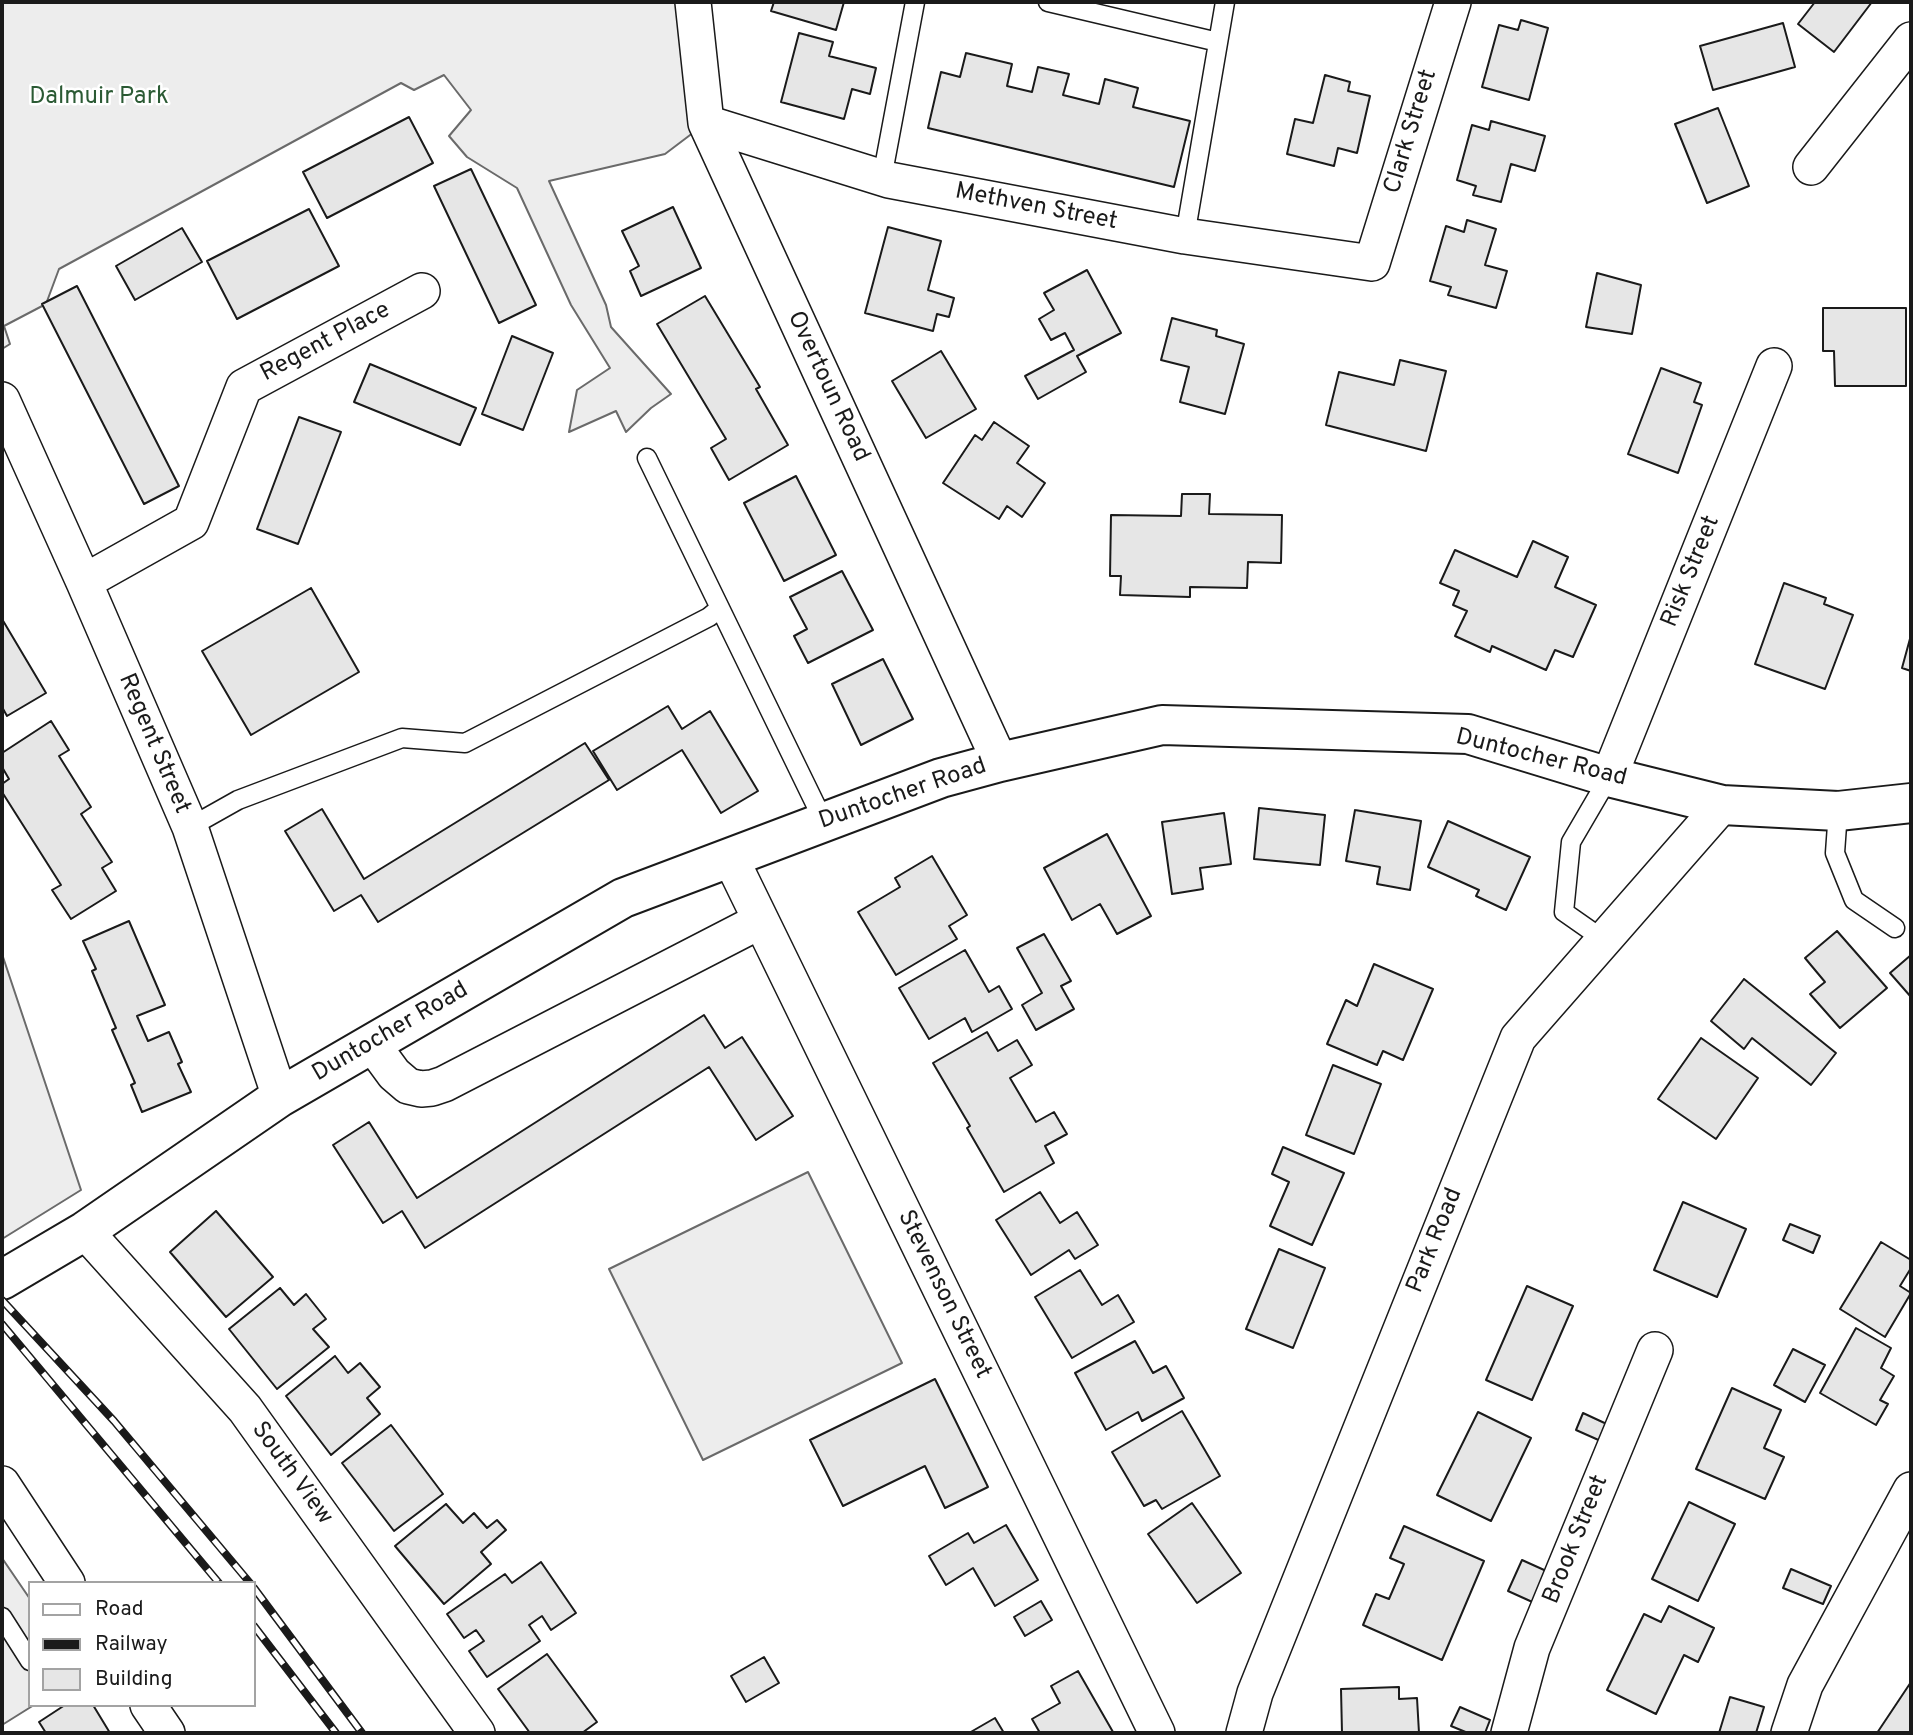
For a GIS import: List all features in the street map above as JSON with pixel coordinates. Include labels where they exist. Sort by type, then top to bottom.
[{"type":"main road","name":"Duntocher Road","points":[[15,1272],[85,1231],[280,1097],[623,898],[941,778],[1000,762],[1162,725],[1468,734],[1609,777],[1722,804],[1838,811],[1911,803]]},
{"type":"street","name":"Overtoun Road","points":[[693,2],[706,123],[1000,762]]},
{"type":"street","name":"Clark Street","points":[[1372,263],[1453,2]]},
{"type":"street","points":[[1811,167],[1911,40]]},
{"type":"street","name":"Methven Street","points":[[706,123],[883,178],[1185,236],[1372,263]]},
{"type":"street","name":"Regent Place","points":[[84,582],[191,522],[244,387],[422,291]]},
{"type":"street","name":"Risk Street","points":[[1609,777],[1774,366]]},
{"type":"street","name":"Regent Street","points":[[2,400],[190,827],[280,1097]]},
{"type":"street","name":"Park Road","points":[[1244,1733],[1255,1693],[1518,1038],[1722,804]]},
{"type":"street","name":"Stevenson Street","points":[[730,858],[1157,1733]]},
{"type":"street","points":[[372,1044],[394,1074],[408,1086],[432,1088],[760,920]]},
{"type":"street","name":"South View","points":[[85,1231],[244,1409],[477,1733]]},
{"type":"street","name":"Brook Street","points":[[1509,1733],[1532,1648],[1655,1350]]},
{"type":"street","points":[[2,1484],[66,1581]]},
{"type":"street","points":[[1788,1733],[1805,1685],[1911,1490]]},
{"type":"street","points":[[149,1707],[167,1733]]},
{"type":"lane","points":[[883,178],[915,2]]},
{"type":"lane","points":[[1048,2],[1218,42]]},
{"type":"lane","points":[[1185,236],[1225,2]]},
{"type":"lane","points":[[647,458],[824,822]]},
{"type":"lane","points":[[190,827],[238,800],[402,738],[465,743],[709,617],[720,608]]},
{"type":"lane","points":[[1604,940],[1564,912],[1571,842],[1609,777]]},
{"type":"lane","points":[[1838,811],[1835,853],[1854,900],[1895,928]]},
{"type":"lane","points":[[2,1617],[28,1658]]},
{"type":"shaded area","name":"Dalmuir Park","points":[[2,2],[693,2],[706,123],[665,154],[549,181],[606,305],[611,327],[671,394],[651,408],[626,432],[616,411],[569,432],[577,390],[610,368],[571,305],[517,188],[467,157],[449,136],[471,110],[444,75],[414,90],[401,83],[59,269],[46,304],[4,326],[10,344],[2,349]]},
{"type":"shaded area","points":[[2,954],[81,1190],[2,1239]]},
{"type":"shaded area","points":[[808,1172],[902,1363],[703,1460],[609,1269]]},
{"type":"shaded area","points":[[2,1558],[28,1596],[28,1707],[31,1707],[2,1725]]},
{"type":"building","points":[[774,2],[844,2],[836,30],[771,11]]},
{"type":"building","points":[[1815,2],[1872,2],[1834,52],[1798,24]]},
{"type":"building","points":[[1521,20],[1548,28],[1529,100],[1482,87],[1499,25],[1518,30]]},
{"type":"building","points":[[1783,23],[1795,67],[1713,90],[1700,46]]},
{"type":"building","points":[[799,33],[833,42],[829,56],[876,68],[870,94],[852,89],[844,119],[781,102]]},
{"type":"building","points":[[966,53],[1012,64],[1007,86],[1032,92],[1038,67],[1069,74],[1063,95],[1099,104],[1105,79],[1138,88],[1133,107],[1190,121],[1174,187],[928,128],[941,72],[960,77]]},
{"type":"building","points":[[1325,75],[1350,82],[1348,91],[1370,96],[1357,153],[1338,148],[1334,166],[1287,154],[1295,119],[1313,123]]},
{"type":"building","points":[[1718,108],[1749,186],[1707,203],[1675,124]]},
{"type":"building","points":[[409,117],[433,163],[327,218],[303,172]]},
{"type":"building","points":[[1491,121],[1545,136],[1535,171],[1511,164],[1501,202],[1473,195],[1476,186],[1457,180],[1472,125],[1489,130]]},
{"type":"building","points":[[471,169],[536,305],[499,323],[434,186]]},
{"type":"building","points":[[673,207],[701,268],[641,296],[630,271],[639,266],[622,231]]},
{"type":"building","points":[[309,209],[339,266],[237,319],[207,261]]},
{"type":"building","points":[[1467,220],[1496,229],[1485,265],[1507,271],[1496,308],[1448,295],[1451,287],[1430,281],[1446,226],[1464,232]]},
{"type":"building","points":[[888,227],[941,241],[928,290],[954,298],[949,317],[937,314],[933,331],[865,313]]},
{"type":"building","points":[[182,228],[202,262],[135,300],[116,266]]},
{"type":"building","points":[[1087,270],[1121,333],[1077,356],[1086,372],[1038,399],[1025,376],[1074,350],[1065,333],[1051,340],[1039,319],[1054,310],[1044,293]]},
{"type":"building","points":[[1597,273],[1641,285],[1632,334],[1586,327]]},
{"type":"building","points":[[77,286],[179,486],[144,504],[42,304]]},
{"type":"building","points":[[705,296],[760,387],[756,389],[788,445],[729,480],[711,448],[726,439],[657,324]]},
{"type":"building","points":[[1823,308],[1906,308],[1906,386],[1835,386],[1834,351],[1823,351]]},
{"type":"building","points":[[1172,318],[1217,330],[1216,336],[1244,344],[1225,414],[1180,402],[1189,367],[1161,360]]},
{"type":"building","points":[[512,336],[553,353],[523,430],[482,414]]},
{"type":"building","points":[[941,351],[976,409],[926,438],[892,381]]},
{"type":"building","points":[[1400,360],[1446,371],[1426,451],[1326,425],[1339,372],[1394,385]]},
{"type":"building","points":[[370,364],[476,408],[460,445],[354,402]]},
{"type":"building","points":[[1661,368],[1701,383],[1694,402],[1702,405],[1678,473],[1628,454]]},
{"type":"building","points":[[299,417],[341,432],[298,544],[257,529]]},
{"type":"building","points":[[994,422],[1029,446],[1017,463],[1045,483],[1022,517],[1007,506],[999,519],[943,483],[975,435],[982,440]]},
{"type":"building","points":[[796,476],[836,555],[784,581],[744,503]]},
{"type":"building","points":[[1182,494],[1210,494],[1209,514],[1282,515],[1281,563],[1248,562],[1247,588],[1190,587],[1190,597],[1120,595],[1121,576],[1110,576],[1111,515],[1181,516]]},
{"type":"building","points":[[1533,541],[1568,557],[1555,587],[1596,605],[1573,657],[1555,650],[1546,670],[1492,646],[1490,652],[1455,636],[1467,611],[1453,605],[1459,591],[1440,583],[1455,550],[1517,577]]},
{"type":"building","points":[[842,571],[873,630],[808,663],[794,636],[807,629],[790,597]]},
{"type":"building","points":[[1784,583],[1826,598],[1824,604],[1853,615],[1825,689],[1755,664]]},
{"type":"building","points":[[311,588],[359,672],[251,735],[202,651]]},
{"type":"building","points":[[2,619],[46,693],[7,716],[2,707]]},
{"type":"building","points":[[1911,635],[1911,671],[1902,668]]},
{"type":"building","points":[[883,659],[913,719],[861,745],[832,684]]},
{"type":"building","points":[[668,706],[682,729],[710,711],[758,791],[721,813],[682,750],[617,790],[593,751]]},
{"type":"building","points":[[51,721],[69,750],[59,756],[91,807],[81,814],[112,862],[102,868],[116,891],[71,919],[52,890],[61,885],[2,792],[2,784],[9,779],[2,767],[2,753]]},
{"type":"building","points":[[585,743],[609,780],[378,922],[361,895],[334,911],[285,831],[322,809],[364,879]]},
{"type":"building","points":[[1259,808],[1325,815],[1320,865],[1254,859]]},
{"type":"building","points":[[1355,810],[1421,821],[1410,890],[1377,884],[1380,867],[1346,861]]},
{"type":"building","points":[[1224,813],[1231,864],[1200,868],[1203,889],[1172,894],[1162,822]]},
{"type":"building","points":[[1448,821],[1530,857],[1506,910],[1476,896],[1479,890],[1428,867]]},
{"type":"building","points":[[1107,834],[1151,916],[1117,934],[1100,904],[1072,920],[1044,868]]},
{"type":"building","points":[[932,856],[967,915],[949,926],[957,939],[896,975],[858,912],[900,887],[895,878]]},
{"type":"building","points":[[129,921],[165,1005],[137,1016],[148,1041],[169,1032],[182,1062],[178,1064],[191,1092],[142,1112],[131,1085],[135,1083],[112,1030],[116,1028],[92,971],[96,969],[83,941]]},
{"type":"building","points":[[1837,931],[1887,988],[1840,1028],[1810,994],[1825,982],[1805,958]]},
{"type":"building","points":[[1044,934],[1071,981],[1061,986],[1074,1009],[1036,1030],[1022,1005],[1042,993],[1017,948]]},
{"type":"building","points":[[965,950],[989,992],[999,986],[1012,1009],[972,1032],[965,1018],[929,1039],[899,988]]},
{"type":"building","points":[[1911,955],[1911,997],[1890,973]]},
{"type":"building","points":[[1374,964],[1433,989],[1403,1060],[1383,1051],[1377,1065],[1327,1044],[1346,1000],[1357,1006]]},
{"type":"building","points":[[1744,979],[1836,1053],[1811,1085],[1752,1038],[1744,1049],[1711,1021]]},
{"type":"building","points":[[704,1015],[725,1048],[742,1037],[793,1116],[756,1140],[709,1067],[425,1248],[402,1211],[383,1223],[333,1145],[369,1122],[417,1198]]},
{"type":"building","points":[[987,1032],[998,1051],[1017,1040],[1032,1065],[1010,1078],[1036,1122],[1054,1112],[1067,1134],[1045,1146],[1054,1163],[1004,1192],[933,1063]]},
{"type":"building","points":[[1701,1038],[1758,1078],[1716,1139],[1658,1099]]},
{"type":"building","points":[[1333,1065],[1381,1084],[1354,1154],[1306,1135]]},
{"type":"building","points":[[1283,1147],[1344,1173],[1312,1245],[1270,1226],[1289,1182],[1272,1174]]},
{"type":"building","points":[[1040,1192],[1060,1223],[1077,1212],[1098,1245],[1075,1259],[1069,1250],[1031,1275],[996,1220]]},
{"type":"building","points":[[1683,1202],[1746,1229],[1717,1297],[1654,1270]]},
{"type":"building","points":[[216,1211],[273,1277],[226,1317],[170,1252]]},
{"type":"building","points":[[1790,1224],[1820,1236],[1813,1253],[1783,1240]]},
{"type":"building","points":[[1881,1242],[1911,1260],[1911,1268],[1900,1286],[1911,1293],[1885,1337],[1840,1309]]},
{"type":"building","points":[[1279,1249],[1325,1268],[1293,1348],[1246,1329]]},
{"type":"building","points":[[1080,1270],[1102,1305],[1118,1295],[1134,1322],[1072,1358],[1035,1297]]},
{"type":"building","points":[[1527,1286],[1573,1306],[1532,1400],[1486,1380]]},
{"type":"building","points":[[280,1288],[294,1305],[306,1294],[326,1319],[313,1329],[329,1347],[277,1389],[229,1329]]},
{"type":"building","points":[[1856,1328],[1891,1348],[1881,1368],[1894,1376],[1880,1400],[1888,1404],[1876,1425],[1820,1393]]},
{"type":"building","points":[[1135,1341],[1153,1373],[1166,1366],[1184,1398],[1142,1421],[1138,1412],[1106,1430],[1075,1373]]},
{"type":"building","points":[[1793,1349],[1825,1365],[1805,1402],[1774,1385]]},
{"type":"building","points":[[335,1356],[348,1373],[360,1363],[380,1387],[367,1398],[380,1414],[331,1455],[286,1396]]},
{"type":"building","points":[[935,1379],[988,1487],[945,1508],[925,1466],[843,1506],[810,1440]]},
{"type":"building","points":[[1732,1388],[1781,1410],[1764,1448],[1784,1457],[1765,1499],[1696,1469]]},
{"type":"building","points":[[1182,1411],[1220,1476],[1162,1509],[1156,1500],[1144,1506],[1112,1452]]},
{"type":"building","points":[[1478,1412],[1531,1438],[1491,1521],[1437,1495]]},
{"type":"building","points":[[1583,1413],[1611,1426],[1603,1442],[1576,1430]]},
{"type":"building","points":[[391,1425],[443,1494],[394,1531],[342,1463]]},
{"type":"building","points":[[1689,1502],[1735,1524],[1698,1601],[1652,1579]]},
{"type":"building","points":[[1192,1503],[1241,1573],[1197,1603],[1148,1534]]},
{"type":"building","points":[[446,1504],[463,1523],[474,1513],[487,1528],[497,1520],[506,1530],[481,1552],[491,1564],[444,1604],[395,1546]]},
{"type":"building","points":[[1006,1525],[1038,1580],[995,1606],[973,1568],[946,1585],[929,1556],[968,1533],[974,1543]]},
{"type":"building","points":[[1404,1526],[1484,1561],[1442,1660],[1363,1625],[1376,1594],[1389,1599],[1404,1564],[1390,1558]]},
{"type":"building","points":[[1522,1560],[1553,1574],[1539,1605],[1508,1591]]},
{"type":"building","points":[[541,1562],[576,1613],[551,1630],[542,1616],[529,1625],[540,1641],[487,1677],[469,1651],[484,1641],[476,1630],[464,1638],[447,1614],[505,1574],[512,1583]]},
{"type":"building","points":[[1791,1569],[1831,1586],[1823,1604],[1783,1588]]},
{"type":"building","points":[[1041,1601],[1052,1620],[1025,1636],[1014,1617]]},
{"type":"building","points":[[1669,1606],[1714,1628],[1698,1662],[1684,1655],[1656,1714],[1607,1690],[1644,1614],[1661,1622]]},
{"type":"building","points":[[547,1654],[597,1722],[582,1733],[530,1733],[498,1689]]},
{"type":"building","points":[[764,1657],[779,1683],[746,1702],[731,1676]]},
{"type":"building","points":[[1078,1671],[1113,1732],[1040,1733],[1032,1719],[1060,1703],[1051,1686]]},
{"type":"building","points":[[1911,1682],[1911,1733],[1877,1733]]},
{"type":"building","points":[[1399,1687],[1399,1699],[1417,1698],[1419,1733],[1342,1733],[1341,1689]]},
{"type":"building","points":[[1730,1697],[1764,1707],[1756,1733],[1719,1733]]},
{"type":"building","points":[[62,1707],[94,1707],[110,1733],[46,1733],[39,1722]]},
{"type":"building","points":[[1460,1707],[1490,1720],[1485,1733],[1468,1733],[1451,1726]]},
{"type":"building","points":[[995,1718],[1004,1733],[969,1733]]},
{"type":"railway","points":[[2,1300],[114,1421],[248,1581]]},
{"type":"railway","points":[[2,1324],[217,1581]]},
{"type":"railway","points":[[256,1591],[362,1733]]},
{"type":"railway","points":[[256,1629],[336,1733]]}]
